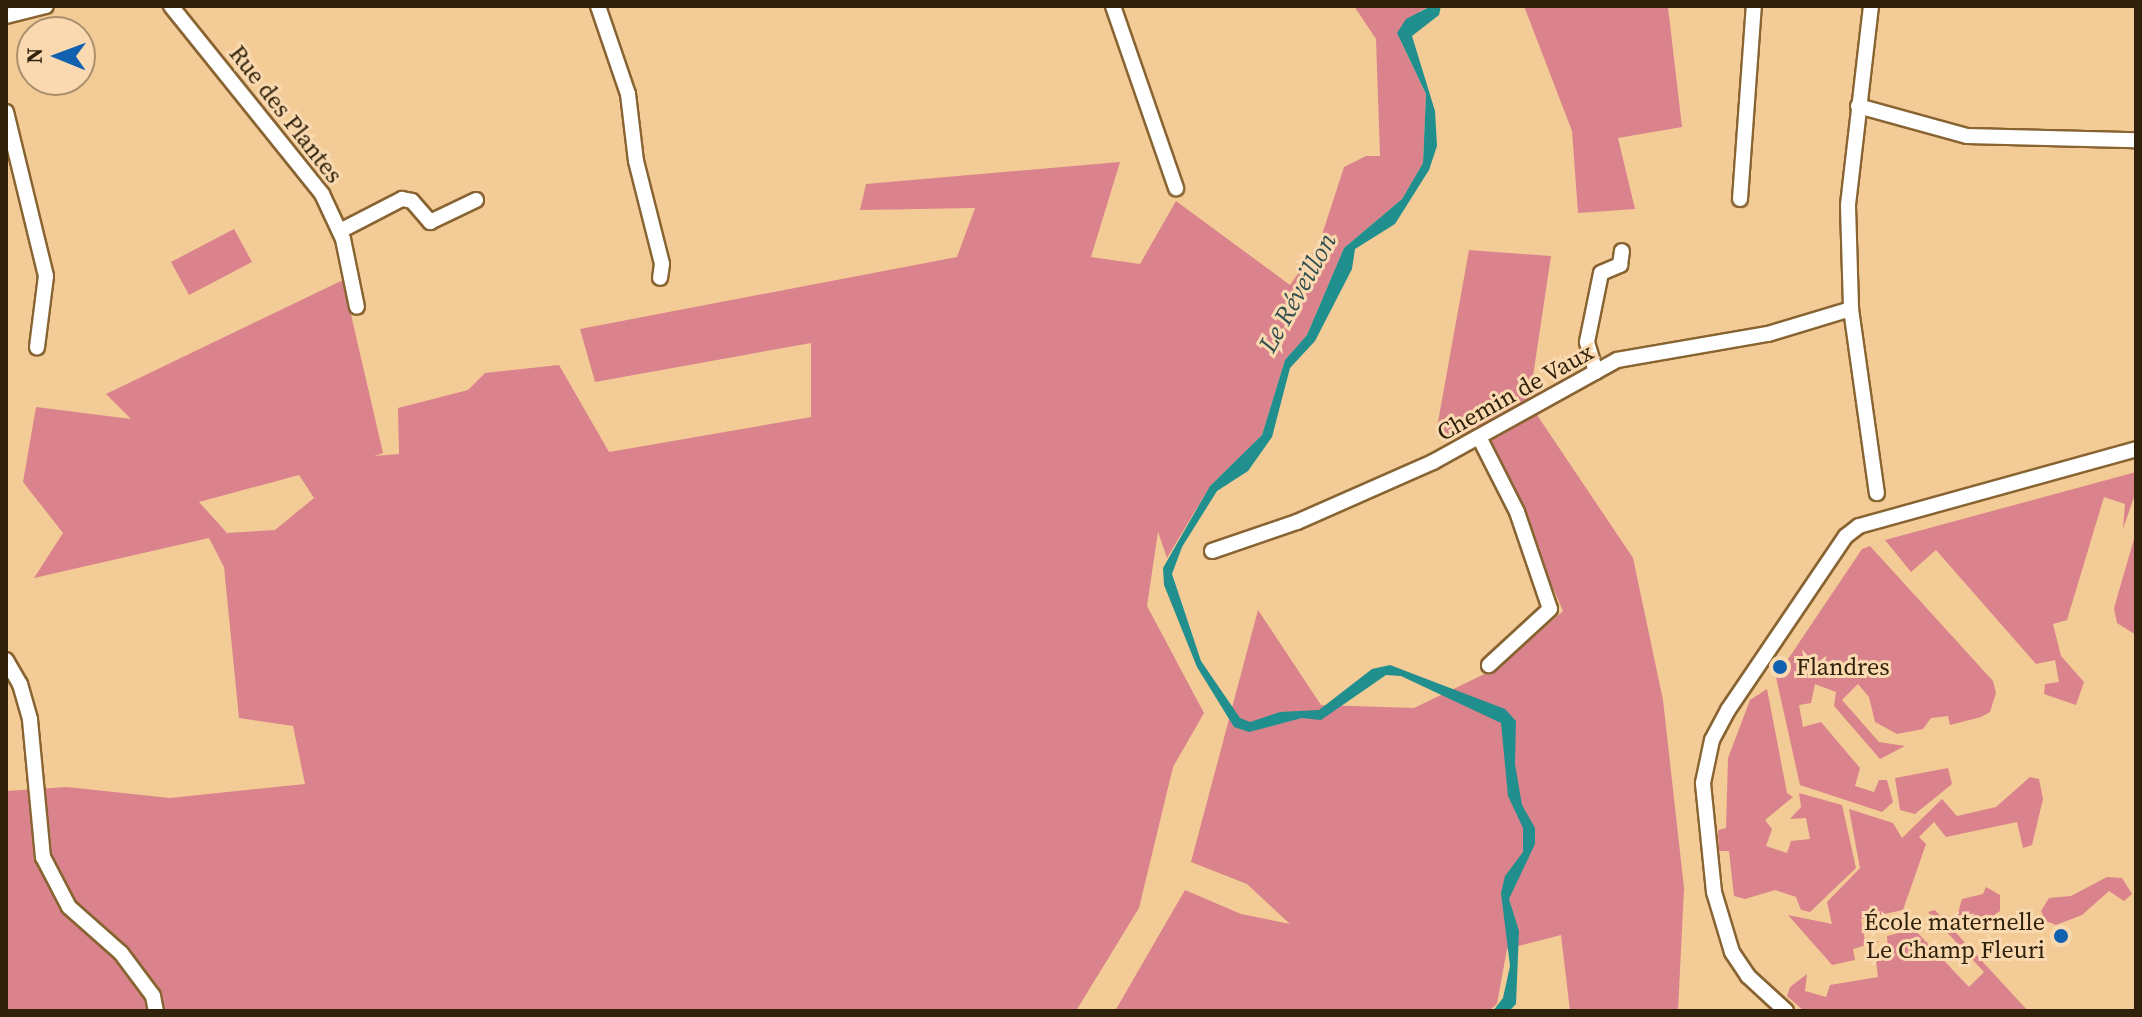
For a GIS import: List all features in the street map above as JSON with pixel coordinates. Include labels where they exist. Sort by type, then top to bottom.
[{"type":"street","points":[[6,16],[46,6]]},
{"type":"street","name":"Rue des Plantes","points":[[171,6],[300,161],[340,231],[357,307]]},
{"type":"street","points":[[598,6],[628,94],[643,159],[662,264],[660,278]]},
{"type":"street","points":[[1113,6],[1176,188]]},
{"type":"street","points":[[1740,199],[1754,6]]},
{"type":"street","points":[[1871,6],[1848,206],[1851,309],[1877,493]]},
{"type":"street","points":[[1858,106],[1967,136],[2136,140]]},
{"type":"street","points":[[6,112],[46,276],[37,347]]},
{"type":"street","points":[[340,231],[402,199],[412,201],[430,222],[476,200]]},
{"type":"street","points":[[1596,372],[1587,342],[1601,273],[1620,265],[1622,251]]},
{"type":"street","name":"Chemin de Vaux","points":[[1212,551],[1297,522],[1479,437],[1617,360],[1768,334],[1851,309]]},
{"type":"street","points":[[1479,437],[1517,512],[1550,609],[1489,665]]},
{"type":"street","points":[[1786,1011],[1748,976],[1732,952],[1714,892],[1703,783],[1712,740],[1728,710],[1846,536],[1859,526],[2136,449]]},
{"type":"street","points":[[6,660],[20,684],[36,765],[43,857],[69,907],[121,953],[153,996],[156,1011]]},
{"type":"shaded area","points":[[1354,6],[1431,6],[1420,11],[1401,42],[1426,94],[1423,163],[1402,199],[1344,248],[1307,335],[1285,360],[1262,435],[1210,486],[1167,558],[1158,532],[1147,606],[1204,713],[1173,767],[1139,908],[1076,1011],[6,1011],[6,791],[67,787],[170,798],[305,784],[293,726],[239,718],[224,567],[209,538],[34,578],[63,533],[23,482],[36,407],[131,419],[106,394],[343,280],[383,453],[374,456],[399,454],[398,408],[468,390],[485,373],[559,365],[609,452],[811,417],[811,343],[595,382],[580,329],[957,257],[975,208],[860,210],[866,184],[1120,162],[1091,257],[1140,264],[1176,201],[1290,285],[1319,244],[1344,167],[1366,156],[1380,156],[1376,39]],"holes":[[[299,475],[314,498],[275,530],[227,533],[199,502]]]},
{"type":"shaded area","points":[[1524,6],[1668,7],[1682,127],[1618,138],[1635,209],[1578,213],[1572,131]]},
{"type":"shaded area","points":[[234,229],[252,262],[189,295],[171,262]]},
{"type":"shaded area","points":[[1469,250],[1551,256],[1529,403],[1633,558],[1663,700],[1684,888],[1678,1011],[1570,1011],[1561,935],[1507,949],[1497,1004],[1489,1011],[1115,1011],[1185,890],[1241,914],[1290,924],[1247,884],[1191,862],[1258,610],[1321,705],[1414,708],[1499,667],[1563,611],[1488,438],[1436,433]]},
{"type":"shaded area","points":[[2136,472],[2136,491],[2123,529],[2125,504],[2104,497],[2067,620],[2053,624],[2061,656],[2084,682],[2076,705],[2044,694],[2045,684],[2059,682],[2055,660],[2036,664],[1936,550],[1911,572],[1885,540]]},
{"type":"shaded area","points":[[2136,532],[2136,635],[2117,623],[2114,608]]},
{"type":"shaded area","points":[[1870,546],[1993,681],[1996,693],[1990,712],[1981,717],[1950,725],[1948,716],[1931,718],[1923,729],[1897,734],[1875,722],[1869,697],[1858,684],[1842,700],[1879,742],[1905,746],[1880,759],[1834,706],[1836,692],[1815,684],[1811,703],[1799,705],[1803,727],[1821,722],[1860,768],[1855,786],[1874,792],[1879,780],[1887,780],[1893,802],[1882,812],[1800,785],[1776,677],[1862,549]]},
{"type":"shaded area","points":[[1767,689],[1787,793],[1793,797],[1765,820],[1772,829],[1766,846],[1787,853],[1791,841],[1810,839],[1806,818],[1790,819],[1801,807],[1799,793],[1842,805],[1856,868],[1810,912],[1801,910],[1796,897],[1775,890],[1745,899],[1734,896],[1729,851],[1719,851],[1718,830],[1726,828],[1728,758],[1750,700]]},
{"type":"shaded area","points":[[1948,768],[1952,784],[1915,814],[1900,810],[1895,778]]},
{"type":"shaded area","points":[[2030,777],[2039,779],[2043,799],[2032,845],[2023,848],[2017,822],[1946,837],[1934,822],[1919,837],[1926,844],[1903,910],[1861,919],[1865,941],[1880,941],[1853,949],[1855,960],[1832,965],[1788,915],[1832,924],[1827,902],[1860,868],[1849,809],[1893,823],[1902,838],[1942,799],[1957,816],[1996,807]]},
{"type":"shaded area","points":[[2107,877],[2122,878],[2132,894],[2124,901],[2109,891],[2082,915],[2056,925],[2046,921],[2041,911],[2049,898],[2071,896]]},
{"type":"shaded area","points":[[1986,887],[2000,895],[2000,911],[1975,928],[1963,929],[1956,919],[1962,899],[1983,894]]},
{"type":"shaded area","points":[[1935,910],[2028,1011],[1804,1011],[1787,996],[1790,987],[1807,974],[1805,991],[1826,997],[1830,985],[1878,977],[1875,952],[1888,950],[1887,936],[1914,929],[1969,987],[1984,972],[1928,912]]},
{"type":"water","points":[[1431,6],[1441,6],[1439,15],[1412,36],[1435,111],[1437,146],[1429,170],[1395,224],[1355,249],[1352,269],[1315,341],[1290,368],[1272,437],[1248,471],[1217,491],[1182,547],[1172,574],[1201,661],[1240,718],[1250,722],[1280,712],[1319,710],[1372,669],[1390,665],[1505,709],[1516,721],[1515,764],[1522,805],[1535,828],[1535,844],[1509,899],[1519,931],[1516,1004],[1509,1011],[1493,1011],[1503,998],[1510,966],[1501,893],[1505,876],[1523,852],[1523,828],[1508,796],[1501,723],[1401,676],[1386,675],[1321,720],[1302,718],[1249,732],[1234,727],[1197,667],[1164,585],[1163,568],[1210,486],[1262,435],[1285,360],[1307,335],[1344,248],[1402,199],[1423,163],[1426,94],[1397,33],[1406,19]]},
{"type":"place","name":"Flandres","points":[[1780,667]]},
{"type":"place","name":"École maternelle Le Champ Fleuri","points":[[2061,936]]},
{"type":"water label","name":"Le Réveillon","points":[[1298,293]]}]
